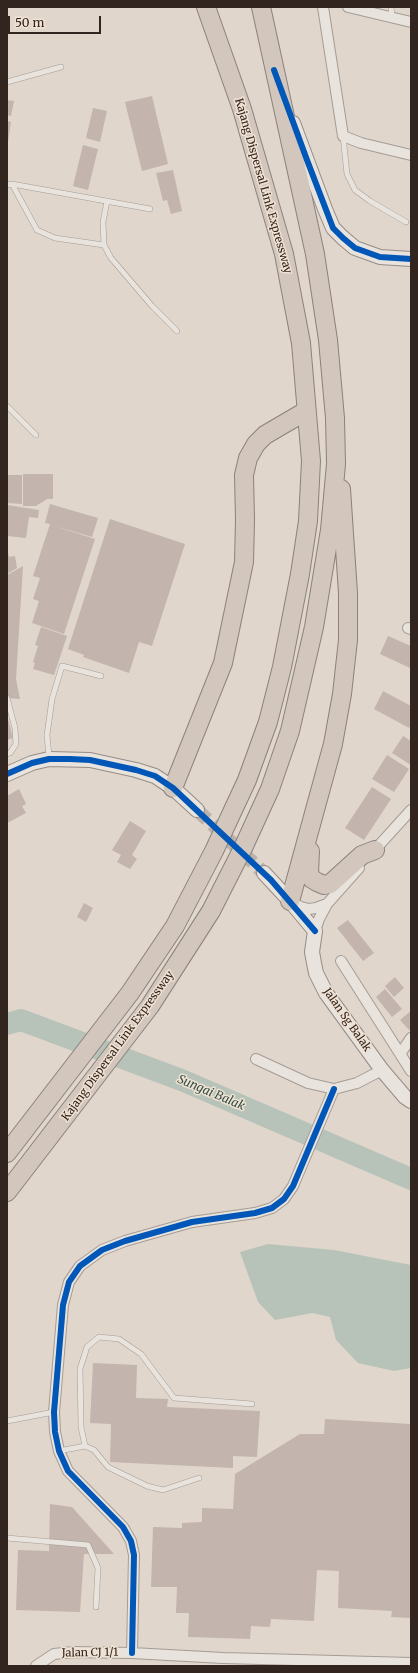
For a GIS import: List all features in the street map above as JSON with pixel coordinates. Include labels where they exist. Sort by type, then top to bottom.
[{"type":"highway","name":"Kajang Dispersal Link Expressway","points":[[7,1153],[130,993],[175,926],[214,851],[247,780],[268,722],[282,668],[300,574],[308,521],[311,461],[302,343],[284,254],[242,109],[206,7]]},
{"type":"highway","name":"Kajang Dispersal Link Expressway","points":[[7,1192],[150,1006],[183,956],[214,904],[243,848],[267,796],[287,738],[304,674],[323,578],[330,530],[336,464],[335,418],[322,295],[315,254],[261,7]]},
{"type":"highway","points":[[173,788],[224,663],[244,562],[244,475],[248,458],[256,444],[265,435],[306,411]]},
{"type":"highway","points":[[290,901],[333,744],[342,694],[348,640],[348,593],[343,502],[336,464]]},
{"type":"highway","points":[[311,828],[310,873],[312,878],[324,885],[330,884],[362,856],[375,850]]},
{"type":"street","points":[[323,7],[343,136],[361,143],[411,155]]},
{"type":"street","points":[[348,7],[411,22]]},
{"type":"street","points":[[274,70],[333,228],[355,248],[380,257],[411,259]]},
{"type":"street","points":[[7,774],[32,763],[49,759],[90,760],[136,770],[155,776],[173,788],[197,810]]},
{"type":"street","points":[[315,931],[319,919],[327,904],[411,810]]},
{"type":"street","points":[[264,873],[315,931]]},
{"type":"street","points":[[290,901],[301,907],[309,909],[327,904]]},
{"type":"street","name":"Jalan Sg Balak","points":[[315,931],[313,957],[316,973],[326,992],[382,1070],[405,1097],[411,1101]]},
{"type":"street","points":[[341,961],[411,1071]]},
{"type":"street","points":[[400,1054],[411,1038]]},
{"type":"street","points":[[256,1059],[308,1083],[334,1088],[357,1083],[382,1070]]},
{"type":"street","points":[[132,1653],[134,1555],[131,1541],[122,1527],[68,1471],[58,1451],[54,1412],[63,1305],[69,1282],[80,1266],[102,1250],[125,1241],[192,1222],[255,1213],[272,1208],[284,1199],[293,1186],[334,1088]]},
{"type":"street","name":"Jalan CJ 1/1","points":[[36,1666],[54,1654],[73,1652],[132,1653],[223,1662],[398,1665],[411,1663]]},
{"type":"lane","points":[[391,7],[392,18]]},
{"type":"lane","points":[[7,82],[61,67]]},
{"type":"lane","points":[[343,136],[347,174],[355,190],[370,201],[406,222]]},
{"type":"lane","points":[[10,184],[150,209]]},
{"type":"lane","points":[[10,184],[38,230],[55,238],[104,245]]},
{"type":"lane","points":[[106,201],[103,222],[104,245],[110,258],[152,306],[177,331]]},
{"type":"lane","points":[[7,406],[36,435]]},
{"type":"lane","points":[[49,759],[47,735],[52,699],[62,666],[101,676]]},
{"type":"lane","points":[[7,698],[15,728],[16,744],[10,753],[7,754]]},
{"type":"lane","points":[[86,1446],[81,1427],[80,1369],[87,1347],[99,1337],[119,1339],[141,1354],[174,1398],[252,1404]]},
{"type":"lane","points":[[7,1421],[54,1412]]},
{"type":"lane","points":[[58,1451],[86,1446],[94,1450],[108,1467],[147,1486],[163,1490],[199,1478]]},
{"type":"lane","points":[[7,1538],[88,1545],[98,1568],[96,1607]]},
{"type":"shaded area","points":[[268,1244],[334,1250],[411,1265],[411,1368],[394,1371],[358,1363],[336,1340],[330,1317],[312,1313],[275,1320],[258,1302],[240,1252]]},
{"type":"building","points":[[152,96],[168,164],[142,171],[125,102]]},
{"type":"building","points":[[7,100],[14,101],[11,116],[7,115]]},
{"type":"building","points":[[93,108],[107,111],[100,142],[86,138]]},
{"type":"building","points":[[7,121],[11,122],[8,142],[7,142]]},
{"type":"building","points":[[83,145],[98,149],[88,190],[73,186]]},
{"type":"building","points":[[173,170],[182,211],[171,214],[167,200],[163,201],[156,173]]},
{"type":"building","points":[[23,474],[53,474],[53,499],[47,499],[36,506],[23,506]]},
{"type":"building","points":[[7,475],[22,475],[22,504],[7,503]]},
{"type":"building","points":[[50,504],[98,518],[92,537],[51,525],[95,539],[64,634],[32,623],[39,601],[33,599],[40,578],[33,576],[50,524],[45,523]]},
{"type":"building","points":[[7,505],[39,510],[38,518],[29,517],[26,538],[7,536]]},
{"type":"building","points":[[110,519],[185,544],[152,646],[139,642],[129,673],[83,657],[84,655],[68,649]]},
{"type":"building","points":[[7,550],[9,557],[15,556],[17,568],[7,574]]},
{"type":"building","points":[[23,566],[16,679],[20,699],[7,698],[7,575]]},
{"type":"building","points":[[41,627],[67,636],[54,675],[33,669],[35,663],[33,662],[38,646],[35,645]]},
{"type":"building","points":[[388,636],[411,646],[410,668],[380,654]]},
{"type":"building","points":[[383,691],[411,706],[411,724],[409,728],[374,709]]},
{"type":"building","points":[[7,715],[13,738],[7,740]]},
{"type":"building","points":[[403,736],[411,741],[411,765],[392,753]]},
{"type":"building","points":[[387,755],[409,769],[394,792],[372,779]]},
{"type":"building","points":[[372,787],[391,799],[364,840],[345,828]]},
{"type":"building","points":[[19,789],[26,804],[22,806],[26,813],[7,823],[7,796]]},
{"type":"building","points":[[130,821],[146,831],[132,855],[137,859],[130,869],[117,862],[121,855],[112,850]]},
{"type":"building","points":[[84,903],[93,908],[86,922],[77,917]]},
{"type":"building","points":[[348,920],[374,953],[363,961],[337,928]]},
{"type":"building","points":[[395,977],[404,988],[394,997],[385,986]]},
{"type":"building","points":[[385,989],[402,1009],[392,1017],[376,997]]},
{"type":"building","points":[[411,1011],[411,1028],[409,1030],[400,1020]]},
{"type":"building","points":[[93,1363],[137,1365],[136,1398],[168,1399],[167,1407],[260,1411],[257,1457],[233,1456],[233,1468],[110,1462],[111,1424],[90,1423]]},
{"type":"building","points":[[325,1419],[411,1424],[411,1618],[391,1617],[392,1611],[338,1608],[339,1571],[317,1570],[314,1621],[271,1619],[270,1627],[251,1626],[250,1639],[188,1637],[189,1613],[176,1613],[177,1587],[151,1587],[153,1527],[182,1528],[182,1523],[202,1522],[202,1508],[233,1509],[235,1474],[300,1434],[324,1434]]},
{"type":"building","points":[[50,1504],[72,1507],[114,1554],[84,1554],[80,1612],[16,1610],[18,1550],[49,1551]]},
{"type":"waterway","name":"Sungai Balak","points":[[7,1024],[21,1020],[184,1081],[411,1179]]},
{"type":"tunnel","points":[[197,810],[264,873]]},
{"type":"cycle path","points":[[274,70],[333,228],[355,248],[380,257],[411,259]]},
{"type":"cycle path","points":[[7,774],[32,763],[49,759],[70,759],[90,760],[136,770],[155,776],[173,788],[271,880],[315,931]]},
{"type":"cycle path","points":[[132,1653],[134,1555],[131,1541],[123,1527],[68,1471],[59,1451],[55,1432],[54,1412],[63,1305],[69,1282],[80,1266],[102,1250],[125,1241],[192,1222],[255,1213],[272,1208],[284,1199],[293,1186],[334,1089]]}]
